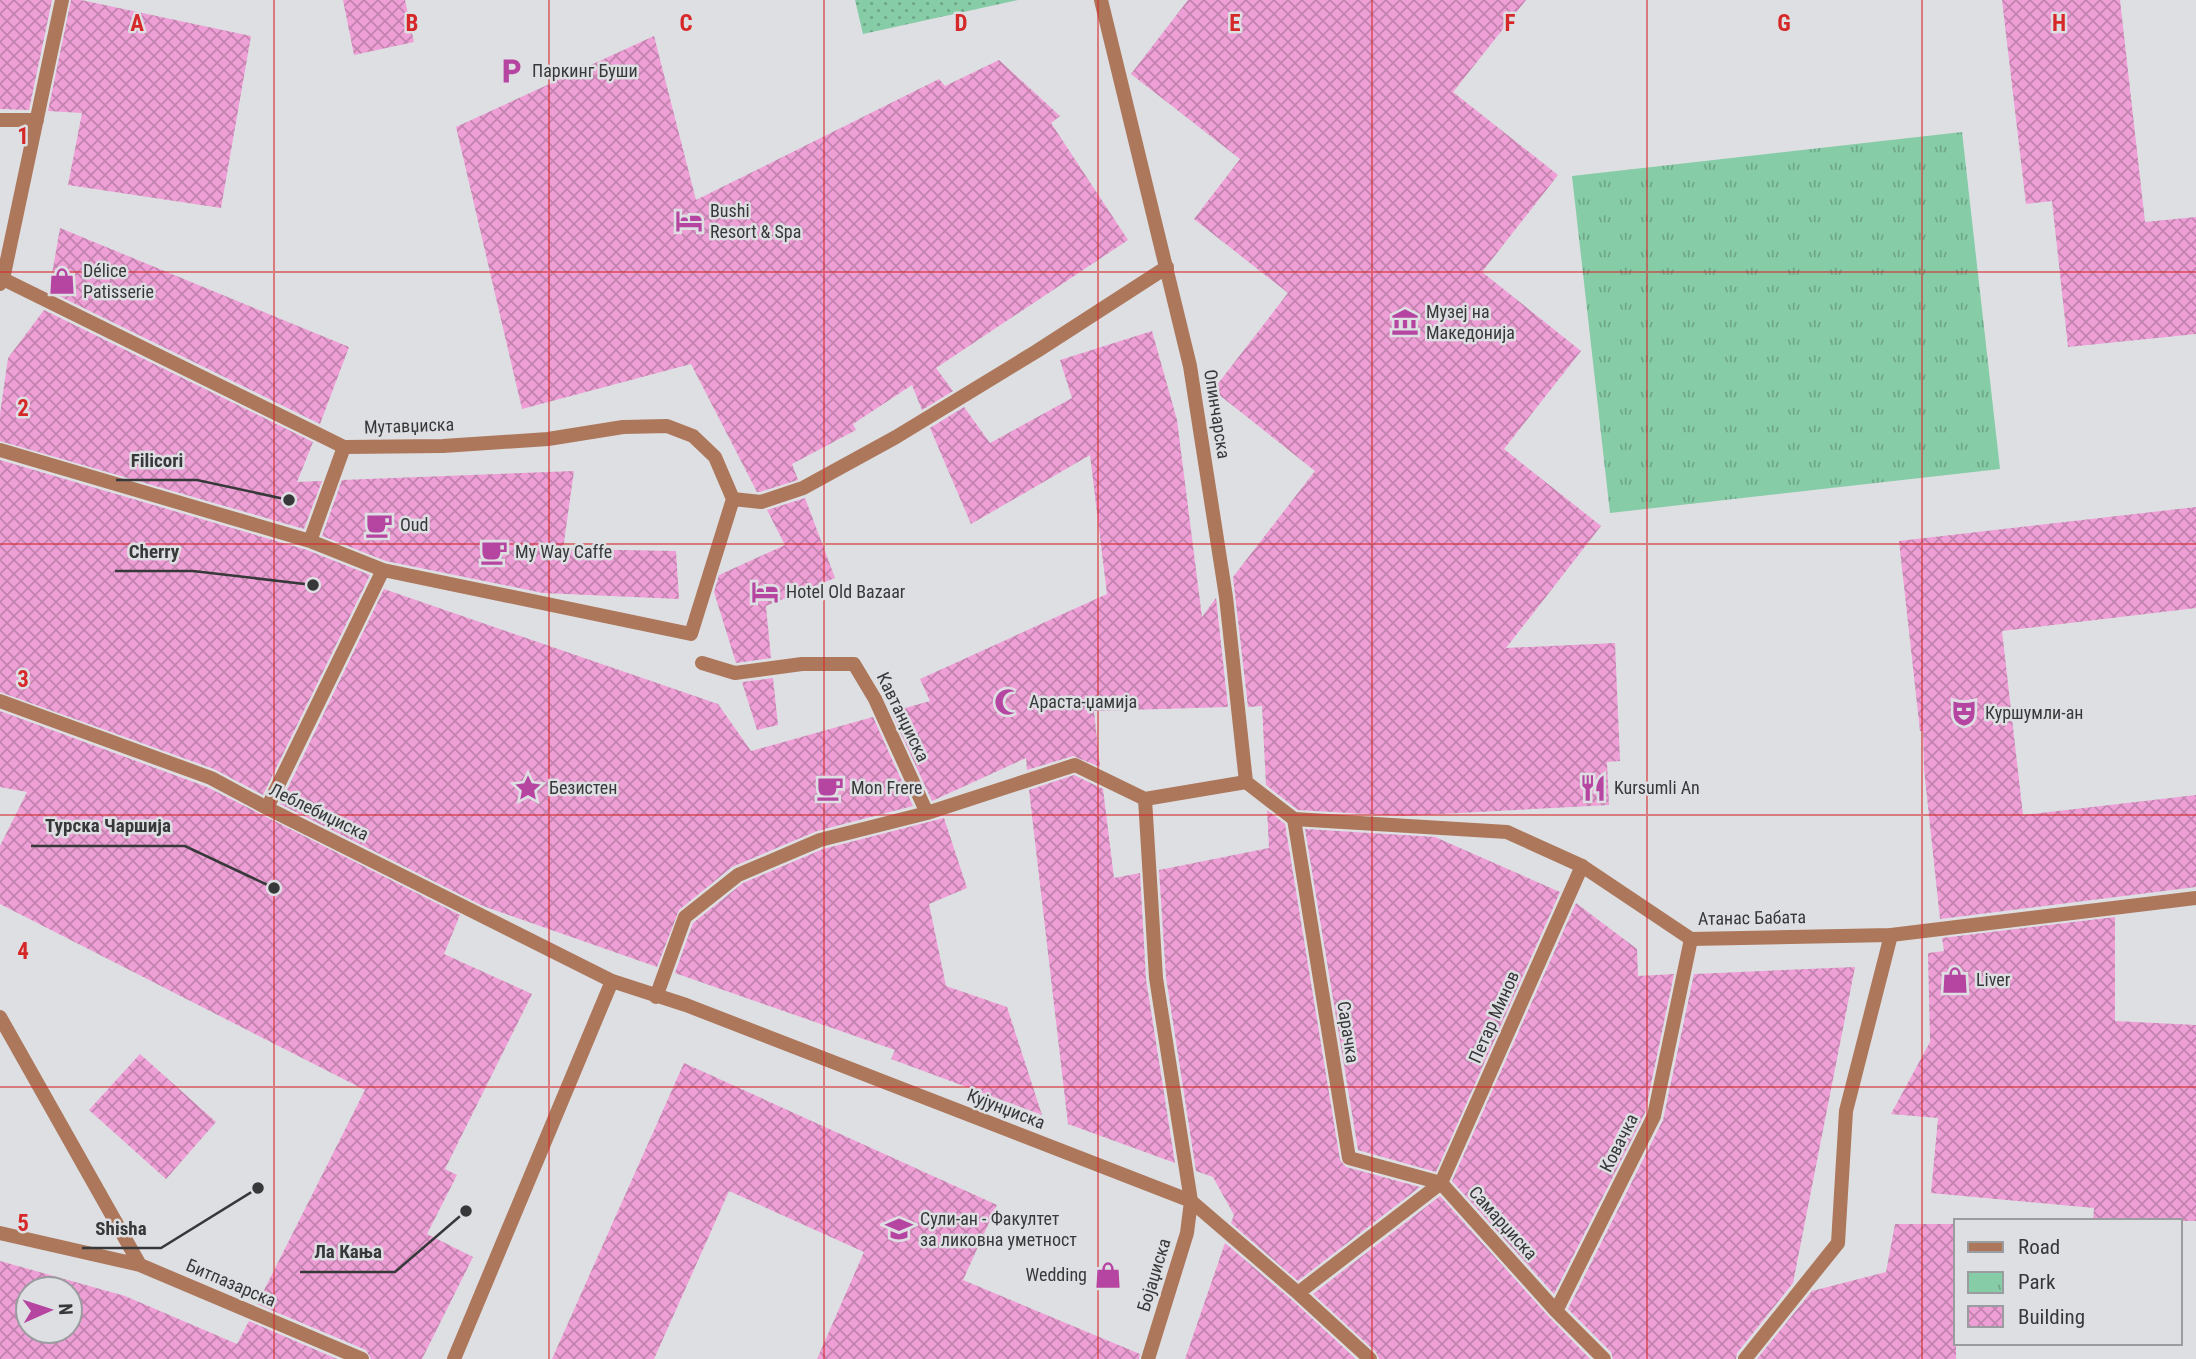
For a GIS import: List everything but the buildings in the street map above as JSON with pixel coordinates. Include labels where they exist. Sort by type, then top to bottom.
[{"type":"street","points":[[2,282],[62,0]]},
{"type":"street","name":"Опинчарска","points":[[1101,0],[1190,366],[1226,597],[1246,782]]},
{"type":"street","points":[[0,120],[37,120]]},
{"type":"street","points":[[0,450],[310,541],[383,570],[691,634],[733,499],[761,502],[803,488],[896,437],[1025,359],[1167,267]]},
{"type":"street","name":"Мутавџиска","points":[[2,282],[344,447],[443,446],[535,440],[623,427],[667,426],[693,436],[715,457],[733,499]]},
{"type":"street","points":[[310,541],[344,447]]},
{"type":"street","points":[[267,808],[383,570]]},
{"type":"street","name":"Кавтанџиска","points":[[702,663],[735,673],[802,664],[854,664],[875,699],[928,813]]},
{"type":"street","name":"Леблебиџиска","points":[[0,701],[211,778],[612,981]]},
{"type":"street","points":[[656,997],[685,917],[738,875],[820,840],[928,813],[1075,765],[1144,799],[1246,782],[1294,819]]},
{"type":"street","name":"Бојаџиска","points":[[1144,799],[1156,978],[1191,1201],[1187,1233],[1148,1359]]},
{"type":"street","name":"Атанас Бабата","points":[[1294,819],[1507,832],[1582,866],[1690,939],[1891,934],[2196,898]]},
{"type":"street","name":"Сарачка","points":[[1294,819],[1349,1158],[1441,1183]]},
{"type":"street","name":"Петар Минов","points":[[1441,1183],[1582,866]]},
{"type":"street","points":[[1745,1359],[1838,1242],[1846,1111],[1891,934]]},
{"type":"street","name":"Ковачка","points":[[1556,1311],[1654,1116],[1690,939]]},
{"type":"street","points":[[454,1359],[612,981]]},
{"type":"street","name":"Кујунџиска","points":[[612,981],[686,1005],[1191,1201],[1370,1359]]},
{"type":"street","points":[[0,1017],[140,1265]]},
{"type":"street","points":[[1298,1293],[1441,1183]]},
{"type":"street","name":"Самарџиска","points":[[1441,1183],[1556,1311],[1604,1359]]},
{"type":"street","name":"Битпазарска","points":[[0,1233],[140,1265],[362,1359]]},
{"type":"green space","points":[[855,0],[1018,0],[863,34]]},
{"type":"green space","points":[[1962,132],[2000,469],[1610,513],[1572,176]]},
{"type":"place","name":"Паркинг Буши","points":[[511,71]]},
{"type":"place","name":"Bushi Resort & Spa","points":[[689,221]]},
{"type":"place","name":"Délice Patisserie","points":[[62,281]]},
{"type":"place","name":"Музеј на Македонија","points":[[1405,322]]},
{"type":"place","name":"Filicori","points":[[289,500]]},
{"type":"place","name":"Oud","points":[[379,525]]},
{"type":"place","name":"My Way Caffe","points":[[494,552]]},
{"type":"place","name":"Cherry","points":[[313,585]]},
{"type":"place","name":"Hotel Old Bazaar","points":[[765,592]]},
{"type":"place","name":"Араста-џамија","points":[[1008,702]]},
{"type":"place","name":"Куршумли-ан","points":[[1964,713]]},
{"type":"place","name":"Безистен","points":[[528,788]]},
{"type":"place","name":"Mon Frere","points":[[830,788]]},
{"type":"place","name":"Kursumli An","points":[[1593,788]]},
{"type":"place","name":"Турска Чаршија","points":[[274,888]]},
{"type":"place","name":"Liver","points":[[1955,980]]},
{"type":"place","name":"Shisha","points":[[258,1188]]},
{"type":"place","name":"Ла Кања","points":[[466,1211]]},
{"type":"place","name":"Сули-ан - Факултет за ликовна уметност","points":[[899,1229]]},
{"type":"place","name":"Wedding","points":[[1108,1275]]}]
